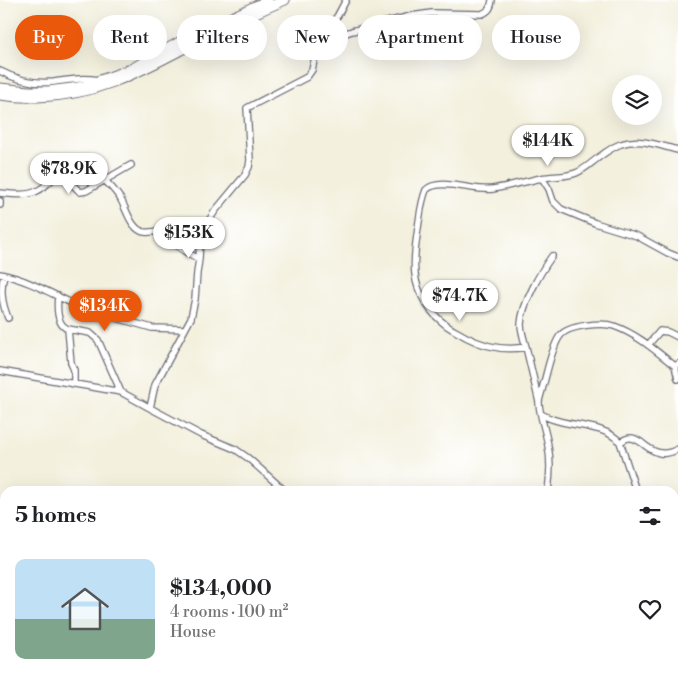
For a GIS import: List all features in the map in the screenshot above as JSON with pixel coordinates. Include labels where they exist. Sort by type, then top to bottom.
[{"type":"highway","points":[[0,88],[55,91],[84,86],[131,69],[181,41],[268,0]]},
{"type":"highway","points":[[0,94],[22,98],[59,97],[86,92],[142,71],[233,23],[285,0]]},
{"type":"street","points":[[338,15],[346,0]]},
{"type":"street","points":[[348,32],[411,16],[432,13],[482,14],[488,12],[491,8],[492,0]]},
{"type":"street","points":[[150,408],[155,385],[191,318],[200,238],[204,228],[249,167],[247,108],[310,74],[314,60]]},
{"type":"street","points":[[0,71],[13,77],[35,82],[84,78],[99,80]]},
{"type":"street","points":[[526,347],[502,348],[474,341],[447,326],[431,311],[416,282],[414,263],[424,194],[429,187],[445,184],[489,190],[542,178],[566,176],[576,173],[616,146],[629,142],[640,141],[678,150]]},
{"type":"street","points":[[0,193],[32,193],[59,176],[68,179],[80,192],[86,191],[132,165]]},
{"type":"street","points":[[542,178],[554,201],[561,209],[637,236],[664,251],[678,256]]},
{"type":"street","points":[[104,180],[119,197],[132,224],[139,231],[156,232],[199,259]]},
{"type":"street","points":[[548,486],[548,446],[521,326],[523,313],[535,284],[552,256]]},
{"type":"street","points":[[8,318],[1,294],[2,275],[16,278],[104,317],[113,316],[152,328],[185,329]]},
{"type":"street","points":[[58,296],[57,308],[62,326],[90,333],[98,340],[121,392]]},
{"type":"street","points":[[539,402],[555,346],[560,336],[564,332],[582,326],[607,325],[618,328],[648,345],[676,365],[678,379]]},
{"type":"street","points":[[68,329],[71,363],[74,370],[74,384]]},
{"type":"street","points":[[648,345],[660,331],[668,332],[678,337]]},
{"type":"street","points":[[0,371],[121,392],[201,435],[235,449],[248,458],[279,486]]},
{"type":"street","points":[[541,414],[554,420],[604,431],[616,437],[620,442],[634,486]]},
{"type":"street","points":[[620,442],[629,438],[635,438],[652,452],[658,453],[673,452],[678,449]]}]
